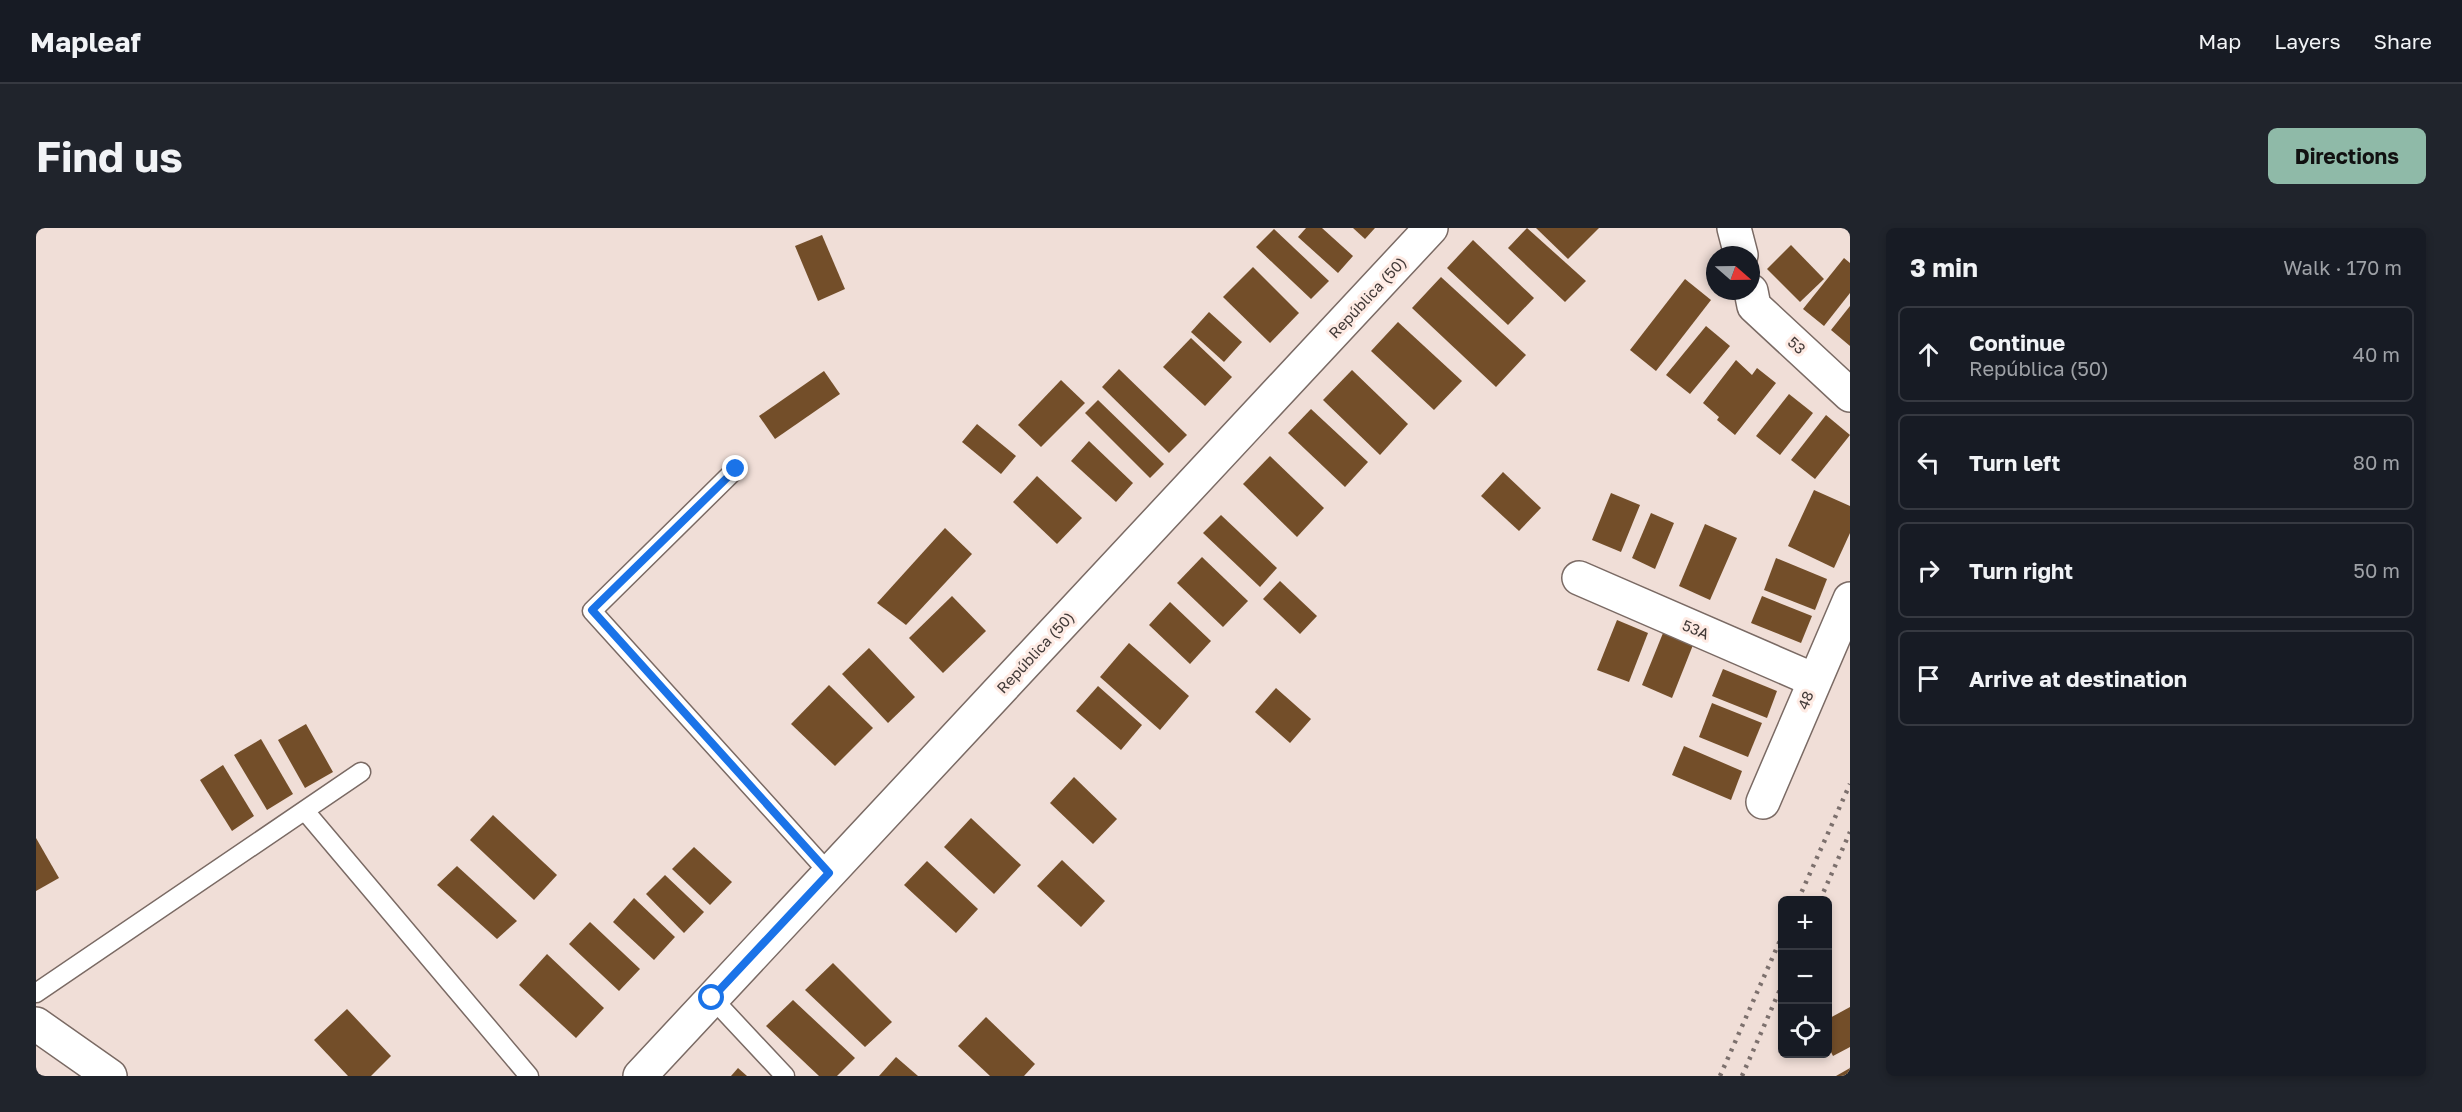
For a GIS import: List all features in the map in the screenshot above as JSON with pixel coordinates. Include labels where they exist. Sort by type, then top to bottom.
[{"type":"main road","name":"República (50)","points":[[640,1076],[1431,228]]},
{"type":"main road","points":[[1734,228],[1739,246]]},
{"type":"main road","name":"53","points":[[1753,300],[1755,306],[1850,395]]},
{"type":"main road","name":"53A","points":[[1579,578],[1814,680]]},
{"type":"main road","name":"48","points":[[1763,802],[1850,599]]},
{"type":"main road","points":[[36,1024],[110,1076]]},
{"type":"lane","points":[[736,469],[592,610],[829,873]]},
{"type":"lane","points":[[36,993],[360,772]]},
{"type":"lane","points":[[305,811],[529,1076]]},
{"type":"lane","points":[[712,998],[784,1076]]},
{"type":"building","points":[[1306,228],[1322,228],[1353,256],[1338,273],[1298,237]]},
{"type":"building","points":[[1353,228],[1375,228],[1365,239]]},
{"type":"building","points":[[1527,228],[1586,281],[1565,302],[1508,248]]},
{"type":"building","points":[[1536,228],[1599,228],[1568,259]]},
{"type":"building","points":[[1274,229],[1329,281],[1311,299],[1256,247]]},
{"type":"building","points":[[822,235],[845,289],[818,301],[795,246]]},
{"type":"building","points":[[1473,240],[1534,298],[1508,325],[1447,268]]},
{"type":"building","points":[[1791,245],[1824,279],[1800,302],[1767,269]]},
{"type":"building","points":[[1844,258],[1850,263],[1850,293],[1824,326],[1803,309]]},
{"type":"building","points":[[1253,267],[1299,313],[1270,343],[1223,297]]},
{"type":"building","points":[[1441,277],[1526,355],[1496,387],[1412,308]]},
{"type":"building","points":[[1685,279],[1706,296],[1706,300],[1711,300],[1656,371],[1630,350]]},
{"type":"building","points":[[1850,306],[1850,346],[1831,330]]},
{"type":"building","points":[[1209,312],[1242,342],[1224,362],[1191,332]]},
{"type":"building","points":[[1398,322],[1462,381],[1434,410],[1371,351]]},
{"type":"building","points":[[1706,326],[1730,346],[1690,394],[1666,375]]},
{"type":"building","points":[[1191,338],[1232,377],[1205,406],[1163,367]]},
{"type":"building","points":[[1736,360],[1752,375],[1757,368],[1776,383],[1735,435],[1717,420],[1719,417],[1703,403]]},
{"type":"building","points":[[1119,369],[1187,435],[1169,453],[1102,387]]},
{"type":"building","points":[[1352,370],[1408,424],[1380,455],[1323,400]]},
{"type":"building","points":[[824,371],[840,394],[775,439],[759,416]]},
{"type":"building","points":[[1061,380],[1085,403],[1041,447],[1018,425]]},
{"type":"building","points":[[1789,394],[1813,413],[1780,455],[1756,436]]},
{"type":"building","points":[[1098,400],[1164,464],[1150,478],[1085,413]]},
{"type":"building","points":[[1311,409],[1368,462],[1345,487],[1288,433]]},
{"type":"building","points":[[1826,415],[1850,435],[1815,479],[1791,460]]},
{"type":"building","points":[[977,424],[1016,456],[1001,474],[962,442]]},
{"type":"building","points":[[1089,441],[1133,483],[1116,502],[1071,461]]},
{"type":"building","points":[[1270,456],[1324,508],[1297,537],[1243,484]]},
{"type":"building","points":[[1503,472],[1541,508],[1519,531],[1481,496]]},
{"type":"building","points":[[1037,476],[1082,518],[1057,544],[1013,502]]},
{"type":"building","points":[[1814,490],[1850,506],[1850,533],[1834,568],[1788,546]]},
{"type":"building","points":[[1611,493],[1640,505],[1621,552],[1592,540]]},
{"type":"building","points":[[1651,513],[1674,523],[1655,569],[1632,558]]},
{"type":"building","points":[[1221,515],[1277,568],[1260,587],[1203,533]]},
{"type":"building","points":[[1705,524],[1737,538],[1710,600],[1679,586]]},
{"type":"building","points":[[945,528],[972,554],[906,625],[877,603]]},
{"type":"building","points":[[1202,557],[1248,601],[1223,627],[1177,583]]},
{"type":"building","points":[[1776,558],[1827,579],[1815,610],[1764,590]]},
{"type":"building","points":[[1280,581],[1317,616],[1300,634],[1263,599]]},
{"type":"building","points":[[952,596],[986,631],[943,673],[909,638]]},
{"type":"building","points":[[1762,596],[1812,616],[1801,643],[1751,623]]},
{"type":"building","points":[[1170,602],[1211,641],[1190,664],[1149,625]]},
{"type":"building","points":[[1617,620],[1648,633],[1629,682],[1597,670]]},
{"type":"building","points":[[1663,633],[1693,645],[1672,698],[1642,685]]},
{"type":"building","points":[[1129,643],[1189,696],[1160,730],[1100,677]]},
{"type":"building","points":[[869,648],[915,697],[888,723],[842,674]]},
{"type":"building","points":[[1723,669],[1777,691],[1767,718],[1712,696]]},
{"type":"building","points":[[829,685],[873,728],[835,766],[791,724]]},
{"type":"building","points":[[1098,686],[1142,725],[1121,750],[1076,711]]},
{"type":"building","points":[[1276,688],[1311,719],[1290,743],[1255,712]]},
{"type":"building","points":[[1712,703],[1762,723],[1748,757],[1699,737]]},
{"type":"building","points":[[306,724],[333,772],[305,788],[278,740]]},
{"type":"building","points":[[261,739],[293,794],[267,810],[234,755]]},
{"type":"building","points":[[1684,746],[1742,771],[1731,800],[1672,775]]},
{"type":"building","points":[[223,765],[254,816],[232,831],[200,780]]},
{"type":"building","points":[[1074,777],[1117,819],[1093,844],[1050,803]]},
{"type":"building","points":[[493,815],[557,875],[534,900],[470,840]]},
{"type":"building","points":[[971,818],[1021,865],[994,894],[944,847]]},
{"type":"building","points":[[36,838],[59,878],[36,891]]},
{"type":"building","points":[[694,847],[732,882],[710,905],[672,869]]},
{"type":"building","points":[[1062,860],[1105,901],[1081,927],[1037,886]]},
{"type":"building","points":[[927,861],[978,909],[956,933],[904,885]]},
{"type":"building","points":[[457,866],[517,921],[497,939],[437,885]]},
{"type":"building","points":[[665,875],[704,912],[684,933],[646,894]]},
{"type":"building","points":[[634,898],[675,937],[654,960],[613,922]]},
{"type":"building","points":[[590,922],[640,969],[619,991],[569,944]]},
{"type":"building","points":[[547,954],[604,1008],[576,1038],[519,985]]},
{"type":"building","points":[[833,963],[892,1022],[865,1047],[805,990]]},
{"type":"building","points":[[793,1000],[855,1058],[837,1076],[819,1076],[766,1026]]},
{"type":"building","points":[[1850,1007],[1850,1047],[1833,1056],[1832,1054],[1832,1017]]},
{"type":"building","points":[[347,1009],[391,1056],[371,1076],[348,1076],[314,1040]]},
{"type":"building","points":[[986,1017],[1035,1064],[1024,1076],[990,1076],[958,1046]]},
{"type":"building","points":[[896,1057],[918,1076],[879,1076]]},
{"type":"building","points":[[738,1068],[747,1076],[731,1076]]},
{"type":"building","points":[[1850,1068],[1850,1076],[1836,1076]]},
{"type":"railway","points":[[1800,896],[1850,784]]},
{"type":"railway","points":[[1822,896],[1850,832]]},
{"type":"railway","points":[[1720,1076],[1778,945]]},
{"type":"railway","points":[[1742,1076],[1778,994]]},
{"type":"route","points":[[712,998],[829,873],[592,610],[736,469]]}]
